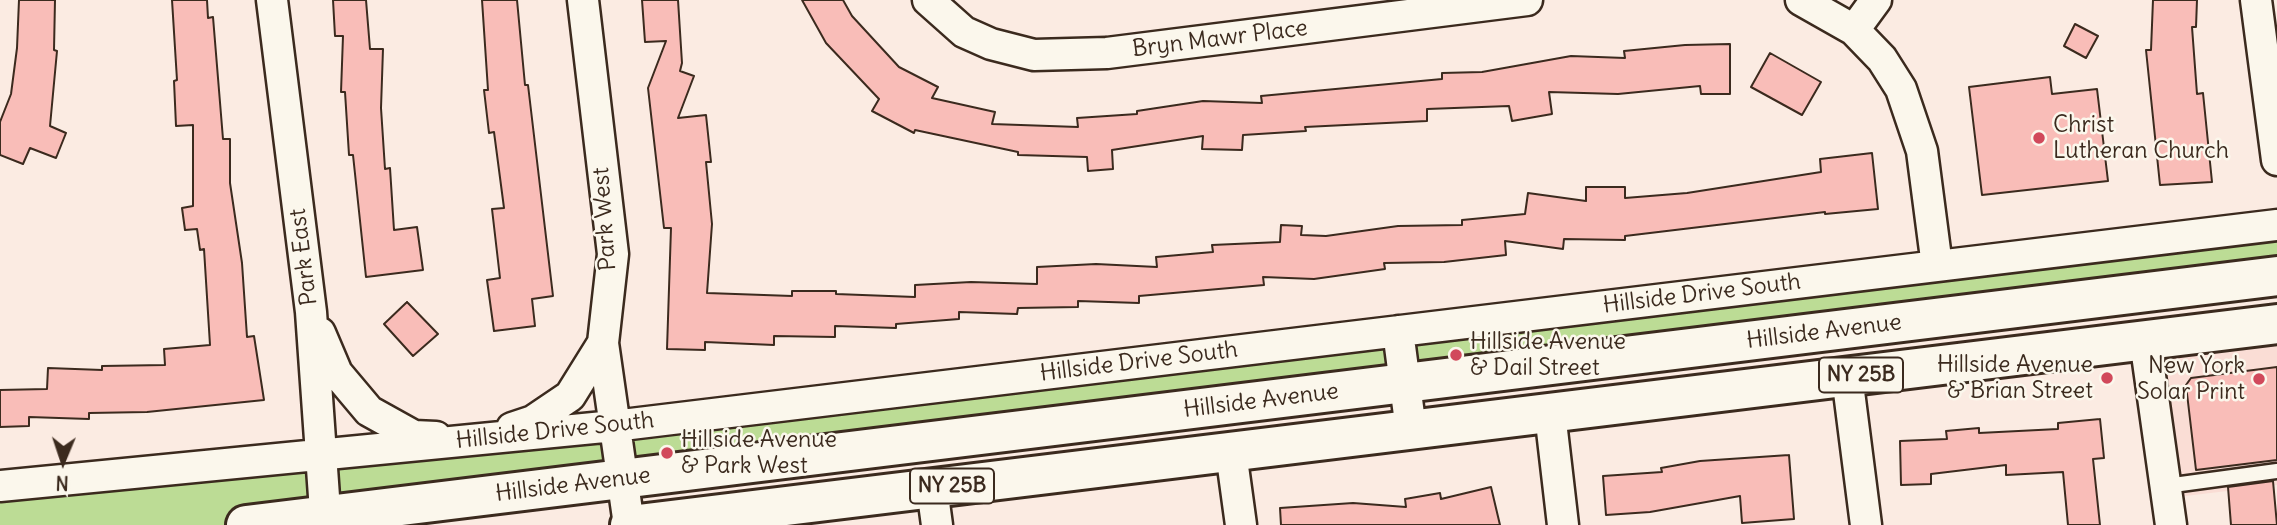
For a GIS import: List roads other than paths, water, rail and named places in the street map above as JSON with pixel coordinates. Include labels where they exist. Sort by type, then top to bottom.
[{"type":"main road","name":"Hillside Avenue","points":[[246,525],[325,520],[622,478],[2277,276]]},
{"type":"main road","name":"Hillside Avenue","points":[[629,525],[2277,324]]},
{"type":"street","name":"Park East","points":[[272,0],[311,312],[325,520]]},
{"type":"street","name":"Park West","points":[[583,0],[612,254],[603,343],[629,525]]},
{"type":"street","name":"Bryn Mawr Place","points":[[928,0],[964,32],[990,44],[1034,55],[1107,53],[1527,0]]},
{"type":"street","points":[[1801,0],[1854,30],[1882,59],[1912,116],[1929,185],[1937,266]]},
{"type":"street","points":[[1854,30],[1875,0]]},
{"type":"street","points":[[2256,0],[2277,160]]},
{"type":"street","name":"Hillside Drive South","points":[[0,486],[614,426],[2277,225]]},
{"type":"street","points":[[311,312],[337,373],[369,411],[414,436],[476,439],[533,421],[570,396],[603,343]]},
{"type":"street","points":[[1398,331],[1411,430]]},
{"type":"street","points":[[2146,340],[2171,525]]},
{"type":"street","points":[[1847,376],[1866,525]]},
{"type":"street","points":[[1550,413],[1563,525]]},
{"type":"street","points":[[1231,452],[1241,525]]},
{"type":"street","points":[[932,488],[937,525]]},
{"type":"lane","points":[[2166,486],[2277,471]]},
{"type":"place","name":"Christ Lutheran Church","points":[[2039,138]]},
{"type":"place","name":"Hillside Avenue & Dail Street","points":[[1456,355]]},
{"type":"place","name":"Hillside Avenue & Brian Street","points":[[2107,378]]},
{"type":"place","name":"New York Solar Print","points":[[2259,379]]},
{"type":"place","name":"Hillside Avenue & Park West","points":[[667,453]]}]
